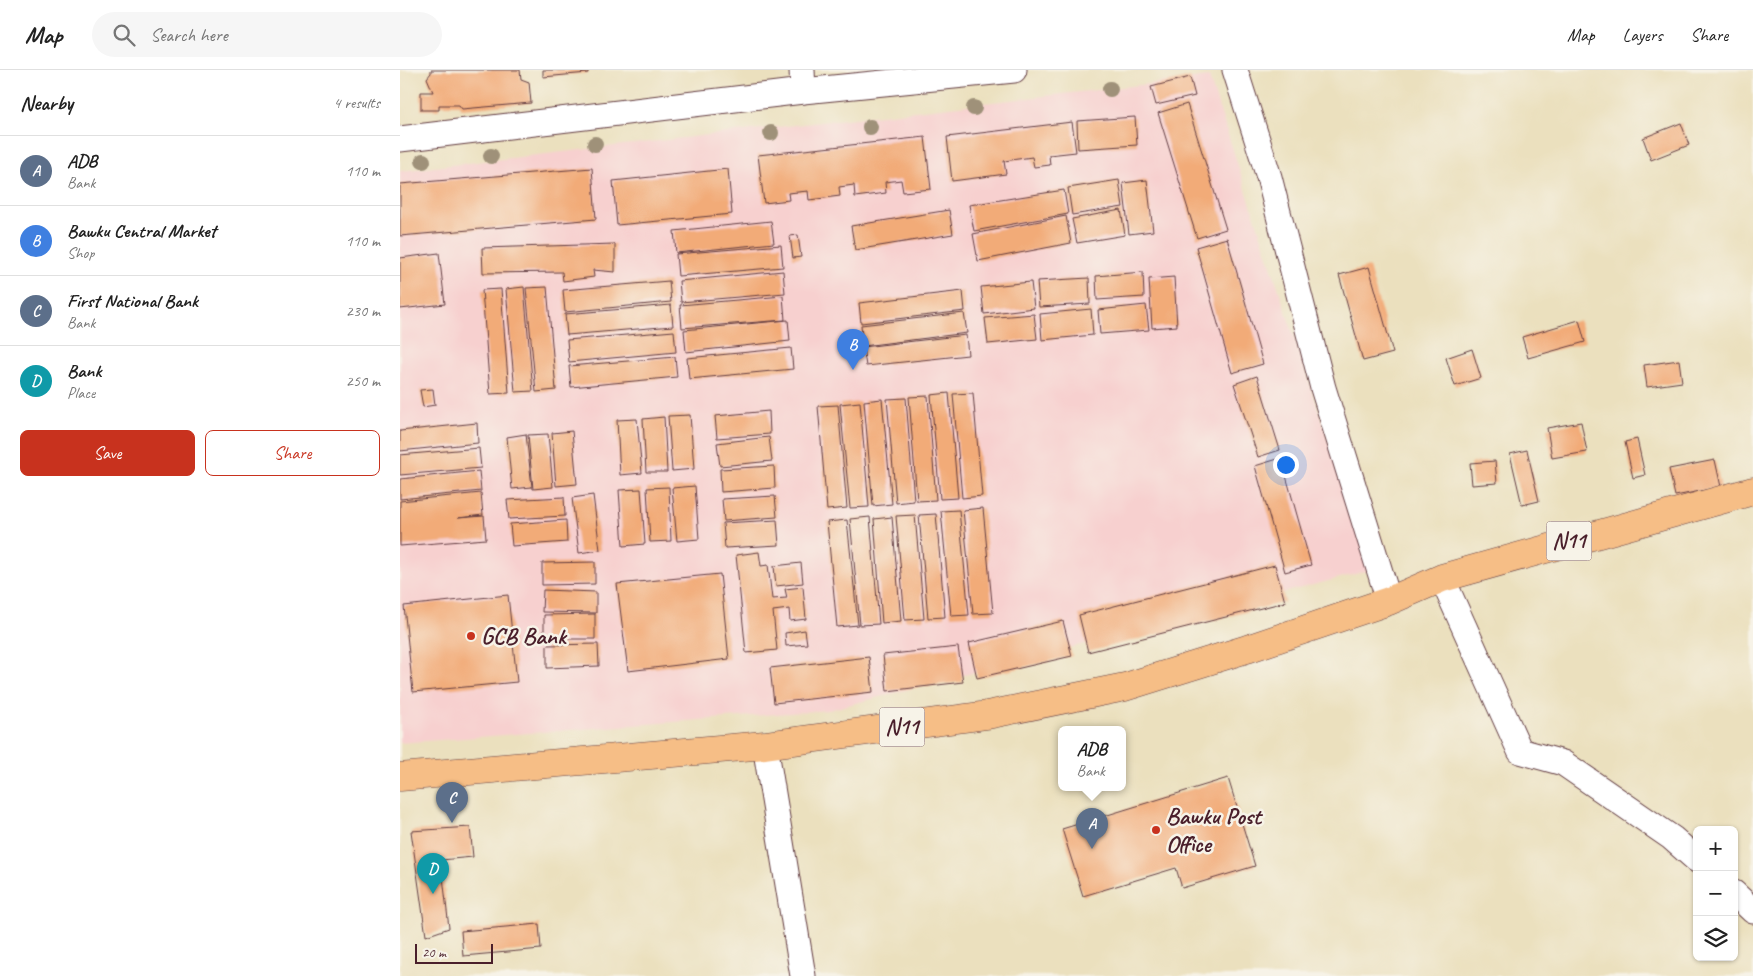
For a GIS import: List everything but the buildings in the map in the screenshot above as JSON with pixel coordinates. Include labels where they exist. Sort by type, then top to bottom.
[{"type":"highway","name":"N11","points":[[400,777],[765,745],[987,716],[1125,687],[1247,649],[1389,601],[1442,578],[1753,491]]},
{"type":"street","points":[[400,139],[803,81],[1014,70]]},
{"type":"street","points":[[1235,70],[1269,177],[1323,388],[1389,601]]},
{"type":"street","points":[[1442,578],[1520,751],[1563,763],[1672,838],[1693,856]]},
{"type":"street","points":[[765,745],[802,976]]},
{"type":"street","points":[[1738,897],[1753,911]]},
{"type":"shaded area","points":[[1209,77],[1371,570],[829,710],[400,743],[400,171]]},
{"type":"place","name":"Bawku Central Market","points":[[853,370]]},
{"type":"place","name":"GCB Bank","points":[[471,636]]},
{"type":"place","name":"First National Bank","points":[[452,823]]},
{"type":"place","name":"Bawku Post Office","points":[[1156,830]]},
{"type":"place","name":"ADB","points":[[1092,849]]},
{"type":"place","name":"Bank","points":[[433,894]]}]
